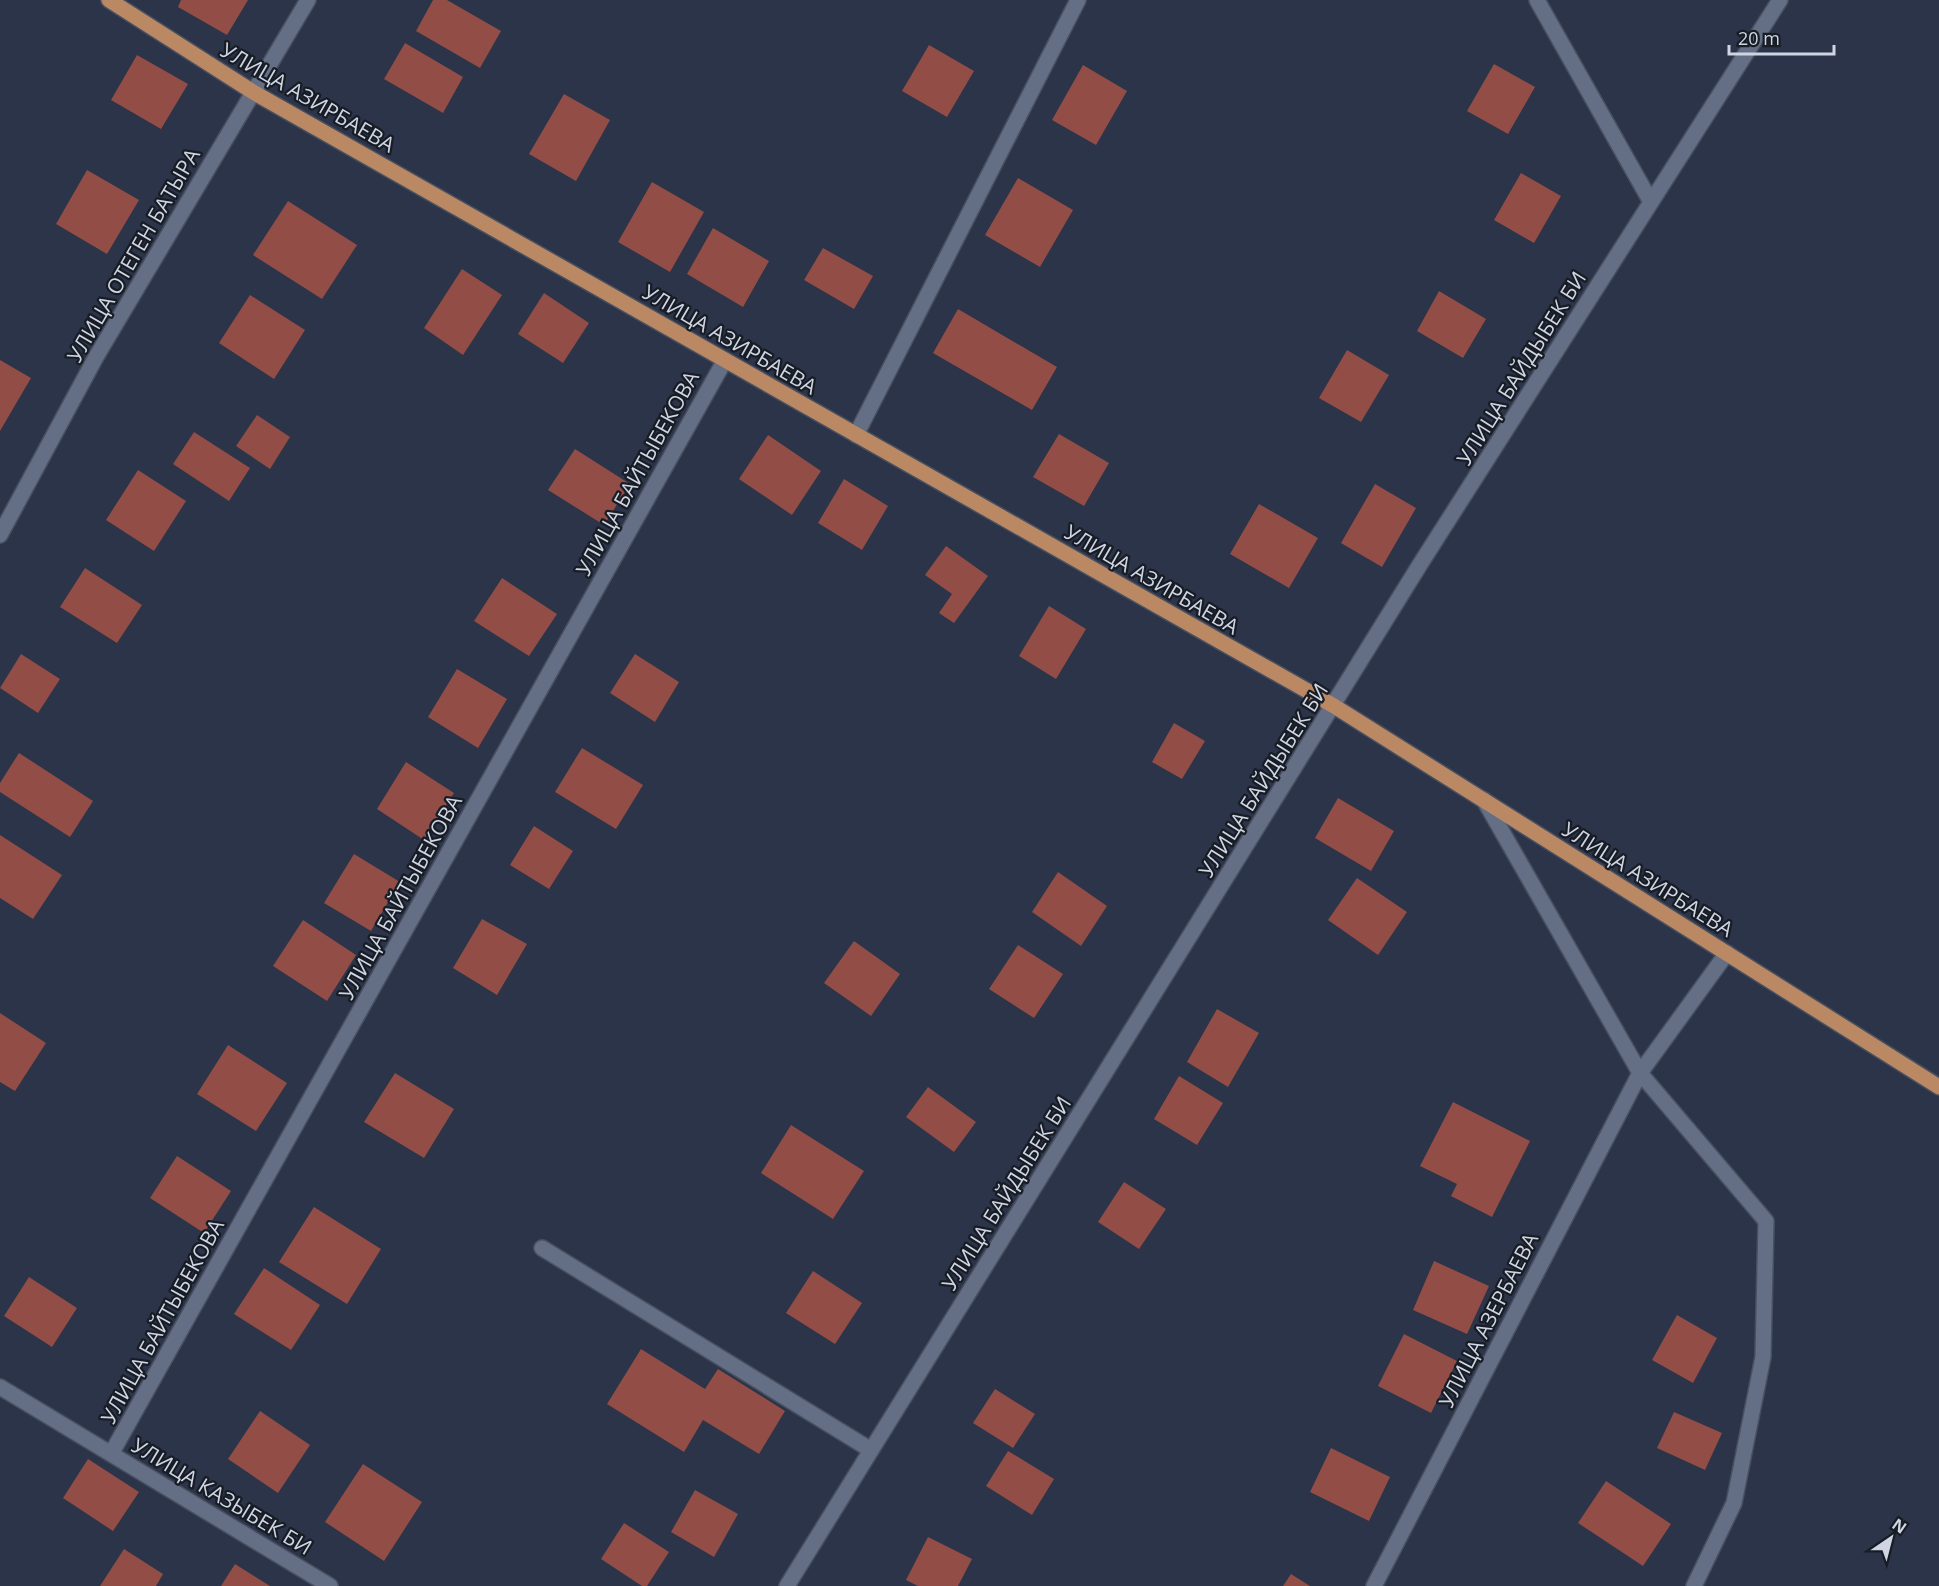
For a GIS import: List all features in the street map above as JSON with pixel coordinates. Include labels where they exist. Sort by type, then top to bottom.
[{"type":"main road","name":"УЛИЦА АЗИРБАЕВА","points":[[109,0],[253,92],[1334,706],[1939,1087]]},
{"type":"street","name":"УЛИЦА ОТЕГЕН БАТЫРА","points":[[0,535],[96,357],[308,0]]},
{"type":"street","points":[[856,435],[1077,0]]},
{"type":"street","points":[[1537,0],[1651,202]]},
{"type":"street","name":"УЛИЦА БАЙДЫБЕК БИ","points":[[788,1586],[1334,706],[1780,0]]},
{"type":"street","name":"УЛИЦА БАЙТЫБЕКОВА","points":[[111,1454],[724,360]]},
{"type":"street","points":[[1484,800],[1640,1073],[1766,1221],[1763,1357],[1734,1503],[1694,1586]]},
{"type":"street","name":"УЛИЦА АЗЕРБАЕВА","points":[[1374,1586],[1640,1073],[1727,953]]},
{"type":"street","points":[[542,1248],[871,1450]]},
{"type":"street","name":"УЛИЦА КАЗЫБЕК БИ","points":[[0,1387],[330,1586]]},
{"type":"building","points":[[181,0],[248,0],[227,35],[178,7]]},
{"type":"building","points":[[433,0],[447,0],[501,31],[480,68],[416,31]]},
{"type":"building","points":[[405,43],[463,77],[443,113],[384,79]]},
{"type":"building","points":[[929,45],[974,71],[947,117],[902,91]]},
{"type":"building","points":[[137,55],[188,84],[161,129],[111,100]]},
{"type":"building","points":[[1494,64],[1535,87],[1508,134],[1467,111]]},
{"type":"building","points":[[1083,65],[1127,91],[1096,145],[1052,120]]},
{"type":"building","points":[[564,94],[610,120],[576,181],[529,154]]},
{"type":"building","points":[[87,170],[139,200],[107,254],[56,224]]},
{"type":"building","points":[[1521,173],[1561,196],[1534,243],[1494,220]]},
{"type":"building","points":[[1018,178],[1073,210],[1040,267],[985,235]]},
{"type":"building","points":[[652,182],[704,212],[670,272],[618,242]]},
{"type":"building","points":[[288,201],[357,245],[322,299],[253,255]]},
{"type":"building","points":[[713,228],[769,261],[743,307],[687,274]]},
{"type":"building","points":[[823,248],[873,276],[854,309],[804,280]]},
{"type":"building","points":[[462,269],[502,295],[463,355],[424,328]]},
{"type":"building","points":[[1439,291],[1486,319],[1463,358],[1417,331]]},
{"type":"building","points":[[544,293],[589,323],[563,363],[518,334]]},
{"type":"building","points":[[250,295],[305,330],[274,379],[219,343]]},
{"type":"building","points":[[958,309],[1057,367],[1032,410],[933,353]]},
{"type":"building","points":[[1347,350],[1389,375],[1361,422],[1319,398]]},
{"type":"building","points":[[0,360],[31,378],[0,431]]},
{"type":"building","points":[[257,415],[290,437],[270,469],[236,446]]},
{"type":"building","points":[[194,432],[250,468],[229,501],[173,464]]},
{"type":"building","points":[[1059,434],[1109,463],[1084,506],[1033,477]]},
{"type":"building","points":[[768,435],[821,471],[792,515],[739,479]]},
{"type":"building","points":[[575,449],[630,484],[604,525],[548,490]]},
{"type":"building","points":[[138,470],[186,501],[154,551],[106,520]]},
{"type":"building","points":[[844,479],[888,506],[862,550],[818,523]]},
{"type":"building","points":[[1375,484],[1416,508],[1382,567],[1341,543]]},
{"type":"building","points":[[1259,504],[1318,538],[1289,588],[1230,554]]},
{"type":"building","points":[[946,546],[988,576],[954,623],[939,613],[952,594],[925,575]]},
{"type":"building","points":[[85,568],[142,605],[117,643],[60,607]]},
{"type":"building","points":[[502,578],[557,614],[529,656],[474,621]]},
{"type":"building","points":[[1049,606],[1086,629],[1056,679],[1019,656]]},
{"type":"building","points":[[21,654],[60,679],[38,713],[0,688]]},
{"type":"building","points":[[635,654],[679,682],[655,722],[610,693]]},
{"type":"building","points":[[457,669],[507,699],[478,748],[428,717]]},
{"type":"building","points":[[1174,723],[1205,741],[1182,779],[1152,762]]},
{"type":"building","points":[[582,748],[643,785],[616,829],[555,792]]},
{"type":"building","points":[[19,753],[93,801],[70,837],[0,792],[0,783]]},
{"type":"building","points":[[406,762],[454,793],[424,840],[377,809]]},
{"type":"building","points":[[1338,798],[1394,831],[1371,871],[1315,838]]},
{"type":"building","points":[[534,826],[573,851],[549,889],[510,865]]},
{"type":"building","points":[[0,835],[62,875],[33,919],[0,898]]},
{"type":"building","points":[[354,854],[400,882],[371,931],[324,903]]},
{"type":"building","points":[[1058,872],[1107,906],[1081,946],[1032,912]]},
{"type":"building","points":[[1357,878],[1407,912],[1378,955],[1328,920]]},
{"type":"building","points":[[482,919],[527,944],[497,995],[453,968]]},
{"type":"building","points":[[303,920],[356,955],[327,1001],[273,966]]},
{"type":"building","points":[[854,941],[900,974],[871,1016],[824,983]]},
{"type":"building","points":[[1018,945],[1063,974],[1034,1018],[989,989]]},
{"type":"building","points":[[1217,1009],[1259,1033],[1228,1087],[1187,1062]]},
{"type":"building","points":[[0,1013],[46,1043],[15,1091],[0,1082]]},
{"type":"building","points":[[228,1045],[287,1083],[256,1131],[197,1094]]},
{"type":"building","points":[[395,1073],[454,1109],[424,1158],[364,1122]]},
{"type":"building","points":[[1179,1076],[1223,1103],[1197,1145],[1154,1119]]},
{"type":"building","points":[[928,1087],[976,1122],[954,1152],[906,1117]]},
{"type":"building","points":[[1453,1102],[1530,1141],[1492,1217],[1451,1196],[1457,1184],[1420,1166]]},
{"type":"building","points":[[791,1125],[864,1171],[833,1219],[761,1173]]},
{"type":"building","points":[[177,1156],[231,1191],[204,1233],[150,1198]]},
{"type":"building","points":[[1124,1182],[1166,1209],[1139,1249],[1098,1222]]},
{"type":"building","points":[[314,1207],[381,1249],[347,1304],[279,1262]]},
{"type":"building","points":[[1434,1261],[1489,1286],[1467,1334],[1413,1310]]},
{"type":"building","points":[[264,1268],[320,1305],[291,1350],[234,1314]]},
{"type":"building","points":[[813,1271],[862,1303],[835,1344],[786,1313]]},
{"type":"building","points":[[29,1277],[77,1308],[52,1347],[4,1316]]},
{"type":"building","points":[[1677,1315],[1717,1338],[1693,1383],[1652,1360]]},
{"type":"building","points":[[1404,1334],[1457,1361],[1431,1413],[1378,1386]]},
{"type":"building","points":[[641,1349],[705,1389],[718,1369],[785,1411],[759,1454],[703,1420],[684,1452],[607,1404]]},
{"type":"building","points":[[995,1389],[1035,1414],[1013,1448],[973,1423]]},
{"type":"building","points":[[260,1411],[310,1445],[278,1493],[228,1459]]},
{"type":"building","points":[[1674,1412],[1722,1433],[1705,1470],[1657,1448]]},
{"type":"building","points":[[1331,1448],[1390,1477],[1369,1521],[1310,1492]]},
{"type":"building","points":[[1008,1451],[1054,1479],[1032,1515],[986,1486]]},
{"type":"building","points":[[88,1459],[139,1492],[113,1531],[63,1498]]},
{"type":"building","points":[[363,1464],[422,1502],[384,1561],[325,1522]]},
{"type":"building","points":[[1606,1481],[1671,1524],[1643,1566],[1578,1523]]},
{"type":"building","points":[[695,1490],[738,1514],[714,1557],[671,1532]]},
{"type":"building","points":[[624,1523],[669,1552],[647,1586],[642,1586],[601,1559]]},
{"type":"building","points":[[928,1537],[972,1559],[958,1586],[918,1586],[906,1580]]},
{"type":"building","points":[[124,1549],[163,1574],[156,1586],[100,1586]]},
{"type":"building","points":[[235,1564],[270,1586],[221,1586]]},
{"type":"building","points":[[1291,1574],[1310,1586],[1283,1586]]}]
